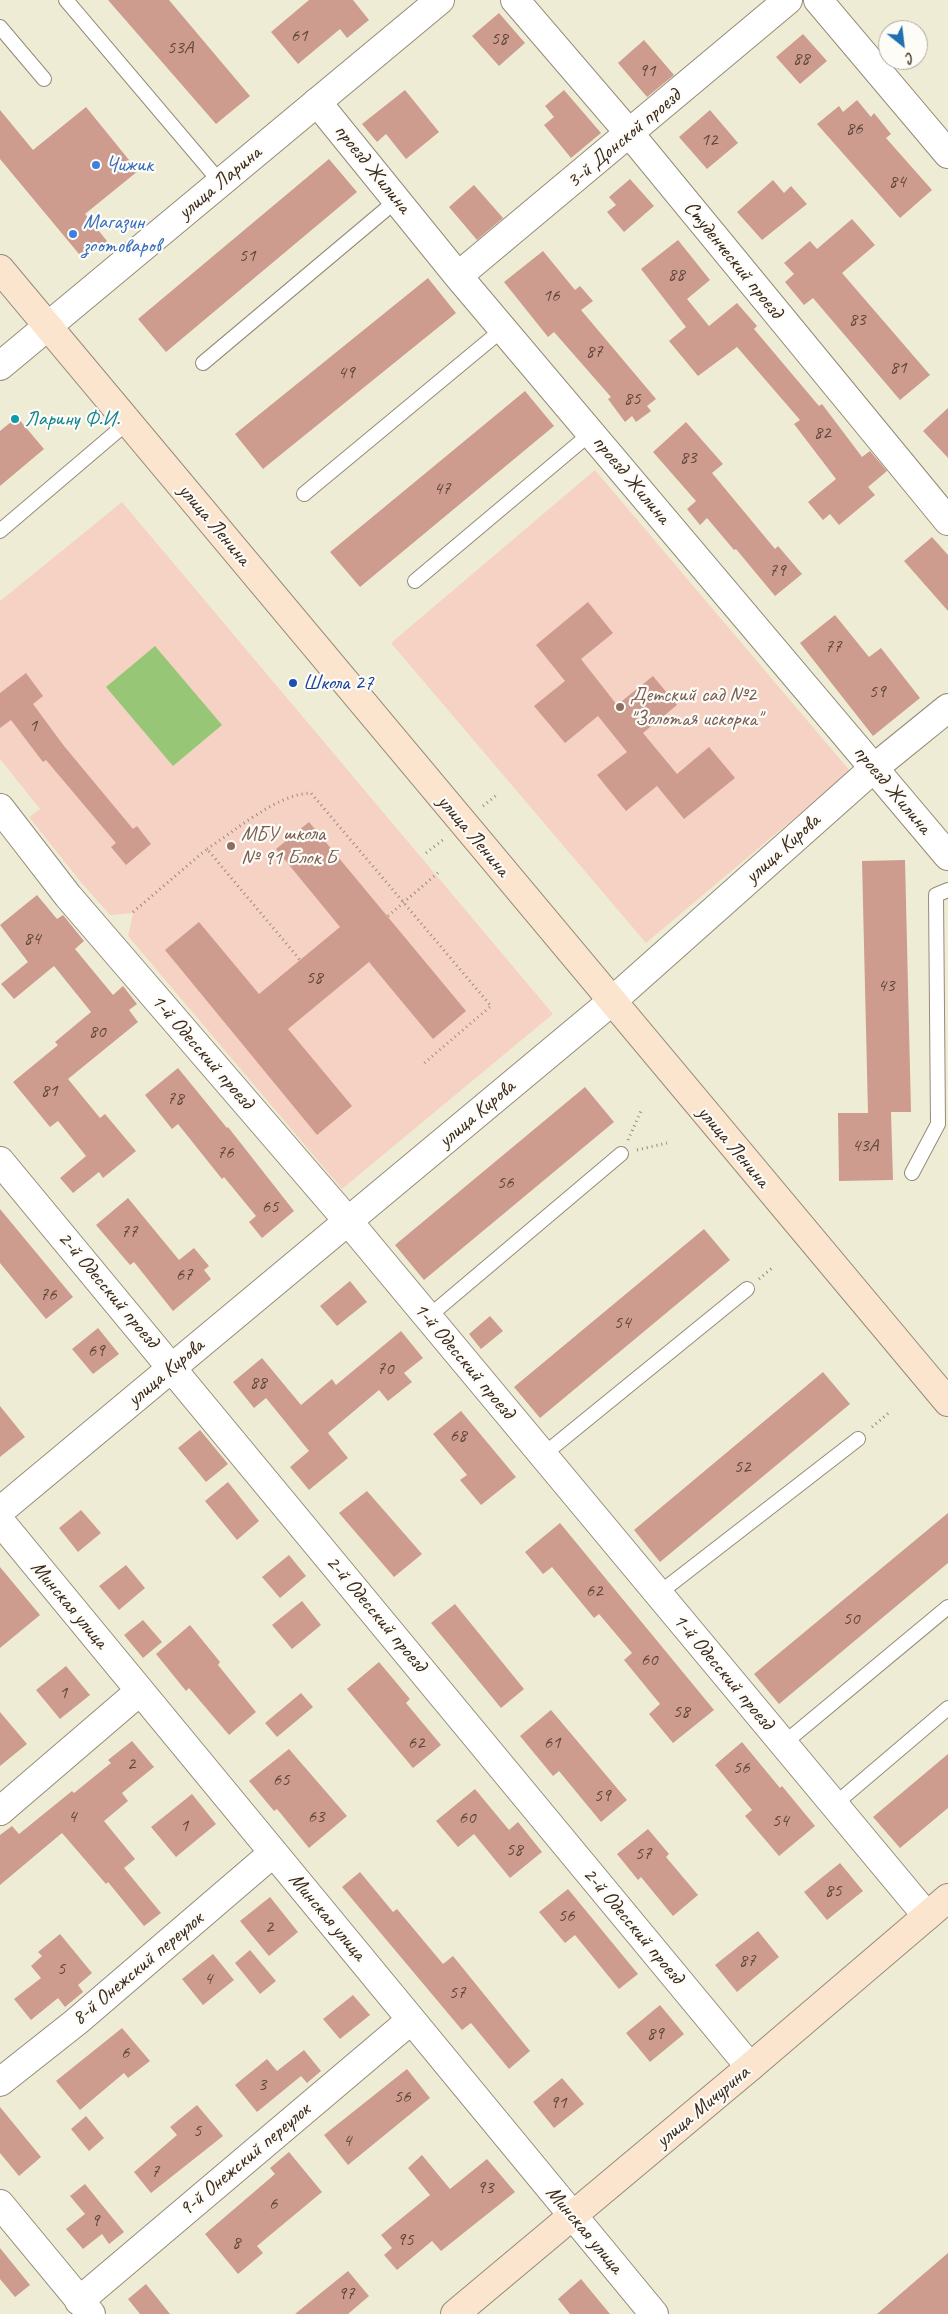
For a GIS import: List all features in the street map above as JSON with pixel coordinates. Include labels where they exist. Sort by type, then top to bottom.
[{"type":"main road","name":"улица Ленина","points":[[0,268],[948,1402]]},
{"type":"main road","name":"улица Мичурина","points":[[455,2314],[948,1898]]},
{"type":"street","name":"улица Ларина","points":[[0,366],[440,0]]},
{"type":"street","name":"Студенческий проезд","points":[[515,0],[630,134],[948,521]]},
{"type":"street","name":"3-й Донской проезд","points":[[458,276],[788,0]]},
{"type":"street","points":[[818,0],[948,154]]},
{"type":"street","name":"проезд Жилина","points":[[317,102],[458,276],[948,856]]},
{"type":"street","name":"улица Кирова","points":[[0,1512],[612,1002],[874,768],[948,708]]},
{"type":"street","name":"1-й Одесский проезд","points":[[0,808],[68,896],[348,1222],[927,1916]]},
{"type":"street","name":"2-й Одесский проезд","points":[[0,1161],[750,2067]]},
{"type":"street","name":"Минская улица","points":[[0,1521],[654,2314]]},
{"type":"street","points":[[0,1811],[140,1691]]},
{"type":"street","name":"8-й Онежский переулок","points":[[0,2082],[76,2022],[273,1852]]},
{"type":"street","name":"9-й Онежский переулок","points":[[85,2308],[411,2020]]},
{"type":"street","points":[[0,2204],[85,2308]]},
{"type":"lane","points":[[66,0],[221,183]]},
{"type":"lane","points":[[0,27],[44,79]]},
{"type":"lane","points":[[204,363],[397,200]]},
{"type":"lane","points":[[304,494],[503,329]]},
{"type":"lane","points":[[0,531],[128,422]]},
{"type":"lane","points":[[415,581],[591,432]]},
{"type":"lane","points":[[912,1174],[938,1124],[936,894],[948,890]]},
{"type":"lane","points":[[428,1317],[621,1154]]},
{"type":"lane","points":[[543,1455],[747,1289]]},
{"type":"lane","points":[[658,1594],[858,1439]]},
{"type":"lane","points":[[783,1744],[948,1608]]},
{"type":"lane","points":[[834,1805],[948,1708]]},
{"type":"path","points":[[133,912],[207,849],[264,811],[298,794],[311,793],[491,1006],[422,1065]]},
{"type":"path","points":[[479,810],[498,794]]},
{"type":"path","points":[[426,854],[444,838]]},
{"type":"path","points":[[207,849],[300,960]]},
{"type":"path","points":[[388,916],[440,871]]},
{"type":"path","points":[[621,1154],[641,1111]]},
{"type":"path","points":[[621,1154],[667,1143]]},
{"type":"path","points":[[858,1439],[891,1411]]},
{"type":"shaded area","name":"Детский сад №2 \"Золотая искорка\"","points":[[595,470],[850,771],[646,943],[391,643]]},
{"type":"shaded area","name":"МБУ школа № 91 Блок Б","points":[[122,502],[553,1014],[342,1189],[128,936],[133,913],[110,915],[29,817],[40,809],[0,759],[0,601]]},
{"type":"green space","points":[[155,646],[222,725],[173,766],[106,687]]},
{"type":"building","points":[[108,0],[169,0],[250,96],[216,124]]},
{"type":"building","points":[[309,0],[353,0],[369,20],[347,38],[340,29],[298,64],[271,32]]},
{"type":"building","points":[[499,13],[525,43],[499,66],[472,36]]},
{"type":"building","points":[[803,34],[827,61],[800,84],[776,57]]},
{"type":"building","points":[[644,40],[674,75],[647,97],[618,63]]},
{"type":"building","points":[[405,90],[439,132],[406,159],[386,134],[377,142],[362,124]]},
{"type":"building","points":[[564,90],[601,133],[571,158],[544,125],[554,117],[545,106]]},
{"type":"building","points":[[857,100],[871,117],[874,113],[891,134],[886,138],[932,190],[900,218],[817,124],[839,106],[843,112]]},
{"type":"building","points":[[86,107],[138,171],[85,214],[107,241],[84,260],[0,159],[0,110],[33,150]]},
{"type":"building","points":[[710,110],[738,143],[707,169],[679,137]]},
{"type":"building","points":[[329,159],[357,192],[166,352],[138,319]]},
{"type":"building","points":[[630,179],[654,206],[624,232],[607,212],[616,205],[609,197]]},
{"type":"building","points":[[773,180],[784,193],[791,186],[807,204],[762,240],[737,212]]},
{"type":"building","points":[[474,185],[503,218],[477,240],[449,207]]},
{"type":"building","points":[[852,219],[875,245],[842,273],[930,375],[900,400],[813,298],[804,305],[785,282],[794,274],[784,263],[810,241],[817,249]]},
{"type":"building","points":[[678,240],[710,280],[687,299],[709,326],[737,303],[757,326],[754,329],[819,406],[822,404],[862,457],[870,451],[887,471],[868,487],[875,495],[839,525],[830,514],[823,520],[808,502],[836,479],[794,424],[800,420],[737,347],[698,376],[669,341],[686,327],[641,269]]},
{"type":"building","points":[[543,251],[575,290],[580,286],[593,301],[581,310],[656,399],[647,406],[651,411],[636,422],[632,416],[625,422],[608,399],[611,397],[554,332],[548,337],[504,282]]},
{"type":"building","points":[[428,278],[456,313],[263,469],[235,434]]},
{"type":"building","points":[[525,391],[554,426],[360,587],[330,552]]},
{"type":"building","points":[[948,408],[948,458],[923,431]]},
{"type":"building","points":[[17,417],[44,449],[0,486],[0,431]]},
{"type":"building","points":[[686,422],[723,464],[712,473],[775,549],[778,546],[802,574],[775,596],[707,518],[700,525],[687,509],[696,501],[653,452]]},
{"type":"building","points":[[932,537],[948,555],[948,611],[904,561]]},
{"type":"building","points":[[588,602],[613,633],[581,659],[617,705],[653,676],[677,705],[643,733],[677,774],[709,747],[735,778],[684,819],[657,786],[626,811],[597,775],[627,752],[598,716],[565,743],[534,706],[565,681],[536,645]]},
{"type":"building","points":[[835,615],[869,657],[881,648],[920,698],[873,736],[800,643]]},
{"type":"building","points":[[26,673],[43,696],[33,704],[64,746],[133,829],[137,826],[151,844],[126,865],[111,847],[116,843],[46,760],[43,762],[11,720],[0,728],[0,693]]},
{"type":"building","points":[[309,822],[466,1011],[433,1039],[369,962],[288,1029],[352,1106],[317,1135],[165,950],[199,922],[259,994],[340,927],[276,849]]},
{"type":"building","points":[[905,860],[911,1112],[891,1112],[893,1180],[839,1181],[838,1113],[868,1113],[862,861]]},
{"type":"building","points":[[37,895],[57,919],[63,915],[84,941],[75,949],[113,995],[123,986],[137,1004],[129,1010],[138,1022],[68,1079],[100,1118],[105,1114],[136,1151],[103,1178],[99,1172],[73,1193],[60,1178],[86,1156],[58,1121],[50,1127],[13,1082],[58,1045],[55,1042],[91,1012],[54,966],[14,999],[1,984],[28,962],[0,925]]},
{"type":"building","points":[[178,1068],[228,1127],[294,1211],[262,1238],[249,1222],[256,1216],[224,1177],[222,1179],[178,1124],[172,1129],[145,1095]]},
{"type":"building","points":[[585,1087],[614,1122],[424,1280],[395,1245]]},
{"type":"building","points":[[128,1198],[179,1260],[194,1248],[209,1266],[204,1270],[211,1279],[173,1311],[134,1262],[130,1265],[96,1225]]},
{"type":"building","points":[[0,1209],[73,1297],[46,1319],[0,1263]]},
{"type":"building","points":[[704,1229],[730,1260],[540,1418],[514,1387]]},
{"type":"building","points":[[350,1281],[367,1302],[337,1326],[320,1306]]},
{"type":"building","points":[[490,1316],[503,1331],[481,1349],[469,1334]]},
{"type":"building","points":[[98,1328],[119,1354],[93,1374],[72,1349]]},
{"type":"building","points":[[401,1331],[423,1358],[404,1373],[412,1382],[388,1401],[379,1390],[328,1433],[348,1458],[309,1490],[290,1467],[309,1451],[266,1398],[254,1408],[233,1382],[262,1358],[301,1405],[332,1379],[336,1385]]},
{"type":"building","points":[[823,1372],[850,1404],[660,1562],[634,1530]]},
{"type":"building","points":[[0,1406],[25,1437],[0,1457]]},
{"type":"building","points":[[461,1411],[516,1477],[481,1505],[460,1480],[467,1475],[433,1434]]},
{"type":"building","points":[[200,1430],[228,1464],[206,1482],[178,1448]]},
{"type":"building","points":[[228,1482],[259,1521],[237,1540],[205,1501]]},
{"type":"building","points":[[367,1491],[422,1554],[394,1577],[339,1513]]},
{"type":"building","points":[[81,1510],[101,1533],[78,1552],[59,1528]]},
{"type":"building","points":[[948,1513],[948,1563],[779,1704],[754,1674]]},
{"type":"building","points":[[560,1523],[714,1710],[673,1743],[649,1714],[660,1704],[624,1660],[632,1653],[599,1614],[594,1618],[552,1567],[543,1574],[525,1552]]},
{"type":"building","points":[[289,1555],[306,1576],[280,1598],[262,1577]]},
{"type":"building","points":[[126,1565],[145,1588],[119,1610],[99,1586]]},
{"type":"building","points":[[0,1567],[40,1615],[0,1648]]},
{"type":"building","points":[[302,1601],[321,1625],[292,1649],[272,1625]]},
{"type":"building","points":[[455,1604],[524,1689],[501,1708],[431,1623]]},
{"type":"building","points":[[143,1620],[162,1642],[143,1658],[124,1635]]},
{"type":"building","points":[[190,1625],[220,1662],[218,1665],[256,1712],[229,1735],[189,1688],[186,1691],[156,1654]]},
{"type":"building","points":[[379,1662],[410,1699],[406,1703],[441,1745],[413,1768],[347,1689]]},
{"type":"building","points":[[66,1666],[90,1695],[60,1719],[36,1690]]},
{"type":"building","points":[[301,1693],[313,1707],[277,1737],[265,1723]]},
{"type":"building","points":[[551,1710],[627,1800],[601,1822],[559,1771],[553,1776],[520,1736]]},
{"type":"building","points":[[0,1712],[27,1744],[0,1766]]},
{"type":"building","points":[[132,1741],[154,1767],[122,1793],[128,1801],[104,1821],[135,1859],[124,1868],[161,1913],[144,1926],[108,1882],[106,1884],[62,1833],[0,1885],[0,1835],[12,1826],[19,1834],[72,1791],[74,1793],[111,1763],[108,1760]]},
{"type":"building","points":[[742,1742],[815,1826],[779,1856],[745,1816],[752,1810],[715,1765]]},
{"type":"building","points":[[289,1749],[347,1816],[309,1848],[277,1809],[274,1811],[249,1781]]},
{"type":"building","points":[[948,1754],[948,1808],[900,1848],[873,1817]]},
{"type":"building","points":[[475,1789],[509,1830],[518,1822],[542,1852],[510,1878],[474,1834],[458,1847],[436,1821]]},
{"type":"building","points":[[192,1794],[216,1824],[176,1857],[151,1827]]},
{"type":"building","points":[[648,1829],[669,1854],[666,1857],[698,1895],[673,1916],[641,1877],[638,1880],[617,1854]]},
{"type":"building","points":[[840,1863],[863,1891],[827,1920],[804,1892]]},
{"type":"building","points":[[360,1872],[393,1912],[397,1909],[443,1964],[453,1956],[530,2051],[509,2069],[471,2023],[462,2030],[342,1887]]},
{"type":"building","points":[[568,1889],[638,1974],[619,1989],[575,1935],[565,1943],[539,1912]]},
{"type":"building","points":[[270,1897],[298,1932],[269,1956],[240,1921]]},
{"type":"building","points":[[758,1931],[779,1957],[737,1992],[715,1965]]},
{"type":"building","points":[[60,1934],[92,1973],[78,1985],[83,1992],[65,2007],[58,1998],[31,2020],[14,1999],[41,1978],[31,1966],[42,1956],[38,1952]]},
{"type":"building","points":[[250,1950],[276,1981],[260,1994],[235,1963]]},
{"type":"building","points":[[213,1954],[234,1980],[203,2005],[182,1979]]},
{"type":"building","points":[[353,1995],[370,2015],[340,2039],[323,2019]]},
{"type":"building","points":[[660,2005],[684,2034],[650,2062],[626,2033]]},
{"type":"building","points":[[122,2028],[150,2061],[128,2078],[124,2073],[80,2110],[56,2081]]},
{"type":"building","points":[[304,2050],[321,2071],[307,2083],[301,2076],[257,2112],[235,2085],[267,2059],[277,2071]]},
{"type":"building","points":[[407,2069],[430,2098],[348,2165],[324,2135]]},
{"type":"building","points":[[562,2078],[584,2104],[554,2128],[533,2102]]},
{"type":"building","points":[[197,2105],[223,2136],[151,2193],[134,2172],[177,2135],[170,2127]]},
{"type":"building","points":[[0,2107],[41,2157],[19,2176],[0,2153]]},
{"type":"building","points":[[86,2116],[104,2138],[89,2151],[71,2129]]},
{"type":"building","points":[[289,2152],[322,2192],[257,2246],[263,2253],[238,2274],[205,2234],[275,2174],[270,2168]]},
{"type":"building","points":[[422,2155],[450,2189],[487,2159],[515,2192],[441,2251],[432,2241],[397,2270],[384,2255],[392,2248],[381,2235],[430,2195],[408,2168]]},
{"type":"building","points":[[85,2184],[124,2232],[109,2244],[102,2234],[83,2249],[66,2229],[85,2214],[70,2196]]},
{"type":"building","points":[[0,2248],[30,2285],[15,2297],[0,2279]]},
{"type":"building","points":[[948,2253],[948,2314],[877,2314]]},
{"type":"building","points":[[348,2271],[369,2296],[348,2314],[295,2314]]},
{"type":"building","points":[[581,2279],[610,2314],[570,2314],[558,2299]]},
{"type":"building","points":[[146,2284],[170,2314],[140,2314],[128,2299]]},
{"type":"place","name":"Чижик","points":[[96,165]]},
{"type":"place","name":"Магазин зоотоваров","points":[[73,234]]},
{"type":"place","name":"Ларину Ф.И.","points":[[15,419]]},
{"type":"place","name":"Школа 27","points":[[293,683]]},
{"type":"place","name":"Детский сад №2 \"Золотая искорка\"","points":[[620,707]]},
{"type":"place","name":"МБУ школа № 91 Блок Б","points":[[231,846]]}]
